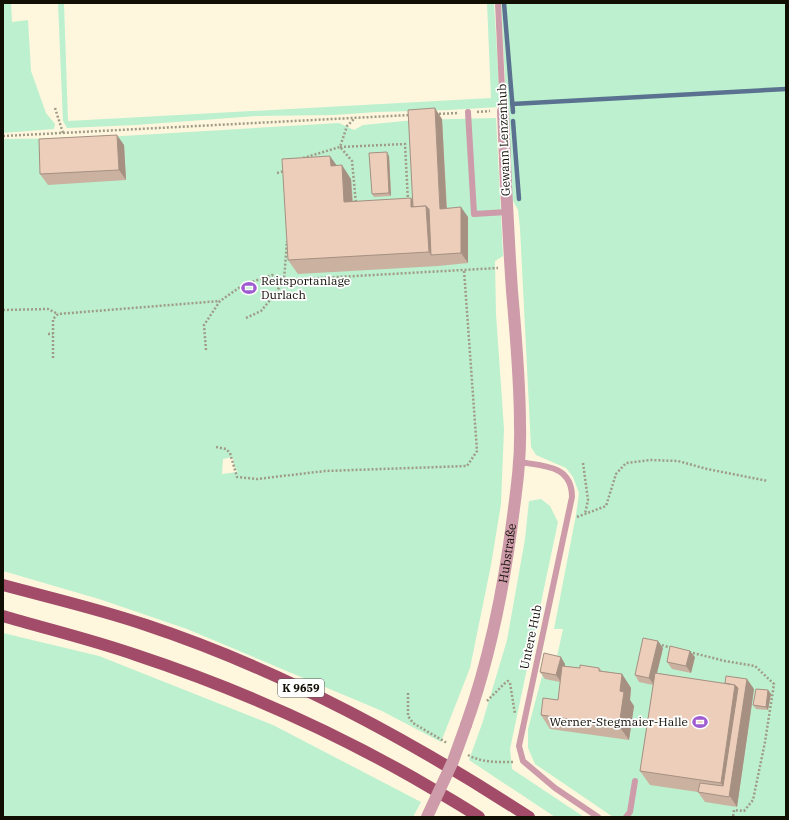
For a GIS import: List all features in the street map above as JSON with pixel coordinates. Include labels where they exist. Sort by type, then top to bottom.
[{"type":"main road","name":"K 9659","points":[[3,585],[113,614],[147,625],[220,652],[290,682],[384,729],[432,756],[479,784],[529,817]]},
{"type":"main road","name":"K 9659","points":[[3,616],[135,654],[207,679],[274,707],[328,732],[376,757],[479,817]]},
{"type":"street","name":"Gewann Lenzenhub","points":[[503,111],[511,272]]},
{"type":"street","name":"Hubstraße","points":[[427,817],[453,761],[474,705],[494,628],[505,574],[519,462],[520,426],[511,272]]},
{"type":"lane","name":"Gewann Lenzenhub","points":[[498,3],[503,111]]},
{"type":"lane","points":[[468,112],[474,214],[507,212]]},
{"type":"lane","name":"Untere Hub","points":[[519,462],[561,471],[568,478],[572,487],[572,497],[519,746],[523,761],[555,788],[598,817]]},
{"type":"lane","points":[[626,817],[630,812],[635,780]]},
{"type":"path","points":[[54,108],[63,133]]},
{"type":"path","points":[[430,114],[503,111]]},
{"type":"path","points":[[3,136],[415,115]]},
{"type":"path","points":[[340,147],[347,126],[356,117]]},
{"type":"path","points":[[302,159],[340,147],[405,144],[408,205]]},
{"type":"path","points":[[340,147],[352,161],[356,209]]},
{"type":"path","points":[[277,173],[286,171],[290,166]]},
{"type":"path","points":[[246,318],[261,311],[284,280],[288,241]]},
{"type":"path","points":[[216,447],[230,453],[237,477],[257,479],[325,471],[467,466],[477,451],[464,270]]},
{"type":"path","points":[[206,350],[204,325],[220,301],[243,285],[272,275],[284,280],[464,270],[511,272]]},
{"type":"path","points":[[3,310],[48,309],[58,314],[220,301]]},
{"type":"path","points":[[54,358],[53,319],[58,314]]},
{"type":"path","points":[[48,334],[53,334]]},
{"type":"path","points":[[568,516],[578,517],[606,506],[616,474],[626,463],[651,460],[678,461],[707,469],[768,481]]},
{"type":"path","points":[[582,463],[588,500],[585,515]]},
{"type":"path","points":[[655,644],[678,650]]},
{"type":"path","points":[[686,652],[755,666],[774,684],[765,742],[753,800],[744,811],[734,810],[733,817]]},
{"type":"path","points":[[474,705],[489,701],[508,681],[510,682],[515,717]]},
{"type":"green space","points":[[3,3],[11,3],[12,22],[28,20],[31,71],[46,113],[55,124],[54,129],[3,133]]},
{"type":"green space","points":[[58,3],[64,3],[68,121],[491,98],[487,3],[494,3],[500,100],[499,107],[334,115],[256,116],[136,125],[67,128],[63,121]]},
{"type":"green space","points":[[501,3],[786,3],[786,817],[613,817],[535,764],[528,748],[528,729],[546,661],[556,661],[563,629],[554,629],[579,493],[573,477],[566,468],[536,455],[531,447],[520,228],[518,210],[512,199]]},
{"type":"green space","name":"Reitsportanlage Durlach","points":[[496,118],[503,256],[495,261],[496,314],[504,429],[501,504],[491,565],[470,668],[441,742],[382,711],[187,629],[99,599],[3,571],[3,139],[89,138],[339,123],[354,130],[363,125],[415,120]],"holes":[[[233,457],[237,472],[222,474],[223,459]]]},
{"type":"green space","points":[[541,499],[550,506],[558,522],[510,749],[512,769],[584,817],[555,817],[469,760],[482,724],[507,640],[525,539],[529,501]]},
{"type":"green space","points":[[3,633],[99,656],[273,725],[421,802],[413,817],[3,817]]},
{"type":"building","points":[[435,108],[440,209],[461,207],[461,253],[431,255],[429,209],[426,206],[413,207],[408,110]]},
{"type":"building","points":[[117,135],[119,170],[40,174],[39,139]]},
{"type":"building","points":[[387,152],[389,193],[372,194],[369,153]]},
{"type":"building","points":[[330,156],[331,166],[342,165],[344,202],[411,198],[411,207],[426,206],[429,252],[288,260],[282,159]]},
{"type":"building","points":[[643,638],[658,641],[649,678],[635,675]]},
{"type":"building","points":[[670,646],[690,651],[686,666],[667,662]]},
{"type":"building","points":[[544,653],[561,657],[556,675],[540,672]]},
{"type":"building","points":[[580,665],[599,668],[599,671],[622,674],[620,691],[624,692],[619,726],[541,715],[543,698],[558,700],[562,666],[580,668]]},
{"type":"building","name":"Werner-Stegmaier-Halle","points":[[655,673],[735,685],[721,783],[640,771]]},
{"type":"building","points":[[726,676],[747,679],[729,797],[698,792],[700,783],[723,786],[738,688],[735,685],[725,683]]},
{"type":"building","points":[[756,689],[768,690],[766,707],[753,705]]},
{"type":"waterway","points":[[504,3],[513,112]]},
{"type":"waterway","points":[[512,104],[786,89]]},
{"type":"waterway","points":[[513,121],[519,199]]},
{"type":"place","name":"Reitsportanlage Durlach","points":[[249,288]]},
{"type":"place","name":"Werner-Stegmaier-Halle","points":[[700,722]]}]
